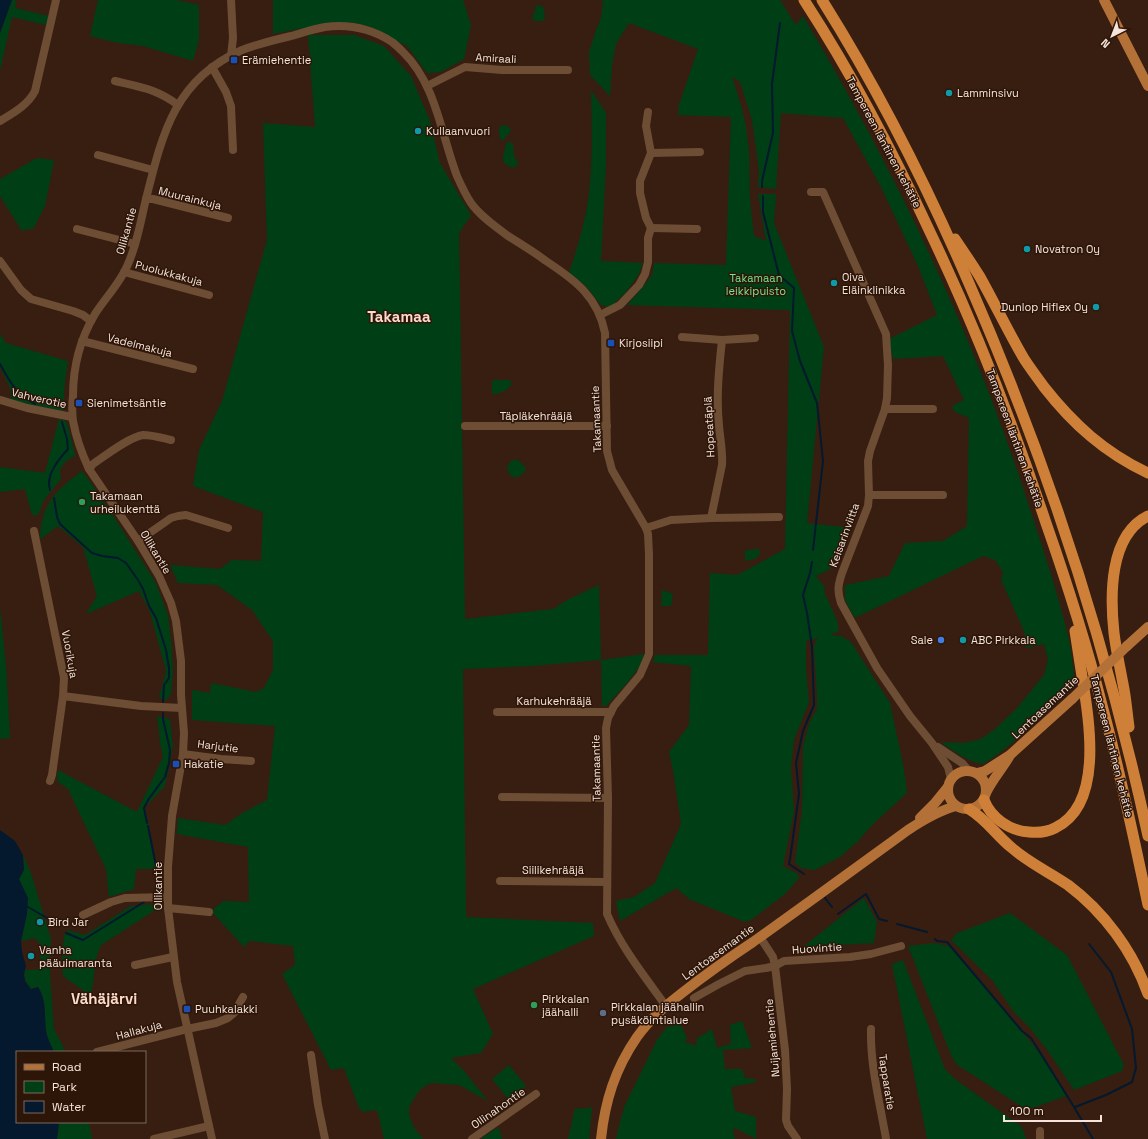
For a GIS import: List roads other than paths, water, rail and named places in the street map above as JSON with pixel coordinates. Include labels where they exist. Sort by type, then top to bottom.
[{"type":"highway","name":"Tampereen läntinen kehätie","points":[[804,0],[844,66],[891,151],[943,260],[973,328],[1003,403],[1033,483],[1070,593],[1102,703],[1148,905]]},
{"type":"highway","name":"Tampereen läntinen kehätie","points":[[822,0],[864,72],[904,145],[930,197],[986,321],[1016,397],[1047,478],[1083,584],[1115,697],[1134,771],[1148,836]]},
{"type":"highway","points":[[930,197],[979,277],[1024,359],[1055,401],[1069,417],[1097,442],[1124,461],[1148,473]]},
{"type":"highway","points":[[1134,771],[1123,685],[1114,632],[1113,582],[1117,554],[1122,543],[1132,528],[1148,516]]},
{"type":"highway","points":[[985,797],[990,811],[1009,827],[1026,832],[1040,833],[1064,823],[1074,813],[1084,795],[1089,762],[1088,724],[1070,593]]},
{"type":"highway","points":[[969,809],[981,818],[1012,848],[1029,861],[1068,885],[1099,913],[1117,934],[1125,947],[1140,973],[1148,994]]},
{"type":"main road","points":[[1104,0],[1148,86]]},
{"type":"main road","name":"Lentoasemantie","points":[[973,772],[985,771],[1010,755],[1148,627]]},
{"type":"main road","name":"Lentoasemantie","points":[[985,797],[990,785],[1003,768],[1010,755]]},
{"type":"main road","points":[[973,772],[980,776],[985,782],[985,797],[976,807],[969,809],[956,806],[950,798],[948,791],[950,783],[959,773],[973,772]]},
{"type":"main road","name":"Lentoasemantie","points":[[908,830],[928,810],[950,783]]},
{"type":"main road","name":"Lentoasemantie","points":[[601,1139],[610,1091],[613,1083],[637,1037],[650,1021],[702,976],[760,937],[908,830],[942,810],[956,806]]},
{"type":"street","points":[[0,121],[25,104],[35,92],[56,0]]},
{"type":"street","points":[[231,0],[233,38],[231,56]]},
{"type":"street","name":"Takamaantie","points":[[300,33],[324,27],[351,26],[372,32],[394,42],[413,61],[427,86],[453,164],[465,194],[472,205],[496,227],[575,282],[588,295],[600,315],[605,333],[607,451],[612,470],[646,528],[648,534],[649,554],[649,654],[640,674],[610,712],[606,728],[608,798],[606,882],[607,914],[611,925],[630,956],[666,1006]]},
{"type":"street","name":"Ollikantie","points":[[212,1139],[177,982],[168,908],[168,866],[172,816],[183,754],[184,733],[181,661],[174,613],[159,576],[138,541],[89,469],[79,444],[72,417],[73,382],[77,359],[85,332],[128,266],[139,231],[153,170],[166,129],[178,105],[190,88],[212,67],[231,56],[255,46],[300,33]]},
{"type":"street","points":[[212,67],[226,92],[231,106],[233,150]]},
{"type":"street","name":"Amiraali","points":[[427,86],[465,67],[502,70],[568,70]]},
{"type":"street","points":[[114,81],[158,92],[178,105]]},
{"type":"street","points":[[600,315],[620,305],[639,285],[645,274],[648,262],[648,238],[651,228],[646,218],[640,193],[640,181],[651,153],[646,126],[648,112]]},
{"type":"street","points":[[651,153],[700,152]]},
{"type":"street","points":[[98,155],[153,170]]},
{"type":"street","name":"Keisarinviitta","points":[[811,192],[824,192],[886,334],[888,398],[868,460],[868,506],[838,584],[838,593],[841,603],[878,668],[910,716],[932,743],[948,767],[950,783]]},
{"type":"street","name":"Muurainkuja","points":[[146,199],[153,199],[228,218]]},
{"type":"street","points":[[651,228],[697,229]]},
{"type":"street","points":[[77,229],[135,244]]},
{"type":"street","points":[[0,261],[17,286],[31,299],[73,311],[92,321]]},
{"type":"street","name":"Puolukkakuja","points":[[124,272],[210,295]]},
{"type":"street","points":[[682,337],[722,340],[754,338]]},
{"type":"street","name":"Hopeatäplä","points":[[711,518],[723,454],[719,425],[718,375],[722,340]]},
{"type":"street","name":"Vadelmakuja","points":[[82,341],[193,369]]},
{"type":"street","name":"Vahverotie","points":[[1,400],[27,408],[72,417]]},
{"type":"street","points":[[885,409],[933,409]]},
{"type":"street","name":"Täpläkehrääjä","points":[[465,426],[607,426]]},
{"type":"street","points":[[89,469],[93,464],[129,440],[141,435],[156,436],[171,440]]},
{"type":"street","points":[[869,495],[943,495]]},
{"type":"street","points":[[138,541],[171,518],[178,516],[186,515],[228,528]]},
{"type":"street","points":[[646,528],[671,520],[779,517]]},
{"type":"street","name":"Vuorikuja","points":[[34,531],[64,678],[63,696],[52,775],[50,780]]},
{"type":"street","points":[[63,696],[141,706],[182,708]]},
{"type":"street","name":"Karhukehrääjä","points":[[496,712],[610,712]]},
{"type":"street","name":"Keisarinviitta","points":[[932,743],[973,772]]},
{"type":"street","name":"Harjutie","points":[[183,754],[251,761]]},
{"type":"street","points":[[502,796],[608,798]]},
{"type":"street","name":"Siilikehrääjä","points":[[500,881],[606,882]]},
{"type":"street","points":[[83,915],[111,902],[125,898],[168,897]]},
{"type":"street","points":[[168,908],[173,907],[209,912]]},
{"type":"street","name":"Nuijamiehentie","points":[[760,937],[773,957],[776,966],[785,1050],[787,1088],[786,1120],[792,1137]]},
{"type":"street","name":"Huovintie","points":[[694,998],[745,971],[776,966],[784,962],[871,954],[901,946]]},
{"type":"street","points":[[135,965],[173,957]]},
{"type":"street","name":"Hallakuja","points":[[101,1051],[216,1023],[228,1018],[234,1013],[243,998]]},
{"type":"street","name":"Tapparatie","points":[[871,1029],[873,1068],[886,1139]]},
{"type":"street","points":[[310,1055],[325,1139]]},
{"type":"street","name":"Ollinahontie","points":[[472,1139],[536,1094]]},
{"type":"street","points":[[154,1139],[209,1126]]},
{"type":"water","points":[[0,0],[12,0],[0,33]]},
{"type":"water","name":"Vähäjärvi","points":[[0,830],[15,841],[23,855],[24,870],[19,879],[28,898],[27,914],[21,941],[26,966],[24,974],[25,981],[31,989],[38,987],[41,992],[45,1008],[45,1025],[49,1042],[54,1051],[16,1051],[16,1123],[59,1123],[57,1139],[0,1139]]},
{"type":"waterway","points":[[762,187],[773,133],[772,84],[780,23]]},
{"type":"waterway","points":[[763,196],[763,212],[779,275],[794,288],[792,331],[800,361],[817,403],[823,461],[813,550]]},
{"type":"waterway","points":[[0,364],[15,389],[23,397],[35,404]]},
{"type":"waterway","points":[[50,490],[49,479],[51,473],[57,462],[68,449],[62,422]]},
{"type":"waterway","points":[[54,498],[57,517],[60,524],[92,553],[118,558],[126,563],[143,589],[149,606],[156,618],[166,650],[169,678],[164,685],[163,702]]},
{"type":"waterway","points":[[804,874],[789,864],[799,794],[796,763],[803,731],[814,705],[812,647],[803,595],[812,562]]},
{"type":"waterway","points":[[147,823],[144,808],[165,777],[169,763],[170,750],[163,713]]},
{"type":"waterway","points":[[148,826],[159,881],[156,885]]},
{"type":"waterway","points":[[838,914],[866,894],[879,919],[887,921]]},
{"type":"waterway","points":[[825,898],[832,907]]},
{"type":"waterway","points":[[66,933],[83,940],[144,902]]},
{"type":"waterway","points":[[28,907],[47,918]]},
{"type":"waterway","points":[[897,924],[927,932]]},
{"type":"waterway","points":[[935,939],[937,941],[947,942],[1022,1031],[1031,1038],[1093,1139]]},
{"type":"waterway","points":[[1075,1107],[1106,1095],[1132,1082],[1136,1068],[1132,1029],[1111,972],[1089,944]]},
{"type":"place","name":"Erämiehentie","points":[[234,60]]},
{"type":"place","name":"Lamminsivu","points":[[949,93]]},
{"type":"place","name":"Kullaanvuori","points":[[418,131]]},
{"type":"place","name":"Novatron Oy","points":[[1027,249]]},
{"type":"place","name":"Oiva Eläinklinikka","points":[[834,283]]},
{"type":"place","name":"Dunlop Hiflex Oy","points":[[1096,307]]},
{"type":"place","name":"Kirjosiipi","points":[[611,343]]},
{"type":"place","name":"Sienimetsäntie","points":[[79,403]]},
{"type":"place","name":"Takamaan urheilukenttä","points":[[82,502]]},
{"type":"place","name":"Sale","points":[[941,640]]},
{"type":"place","name":"ABC Pirkkala","points":[[963,640]]},
{"type":"place","name":"Hakatie","points":[[176,764]]},
{"type":"place","name":"Bird Jar","points":[[40,922]]},
{"type":"place","name":"Vanha pääuimaranta","points":[[31,956]]},
{"type":"place","name":"Pirkkalan jäähalli","points":[[534,1005]]},
{"type":"place","name":"Puuhkalakki","points":[[187,1009]]},
{"type":"place","name":"Pirkkalan jäähallin pysäköintialue","points":[[603,1013]]},
{"type":"district","name":"Takamaa","points":[[399,317]]},
{"type":"district","name":"Vähäjärvi","points":[[104,999]]},
{"type":"park label","name":"Takamaan leikkipuisto","points":[[756,284]]}]
